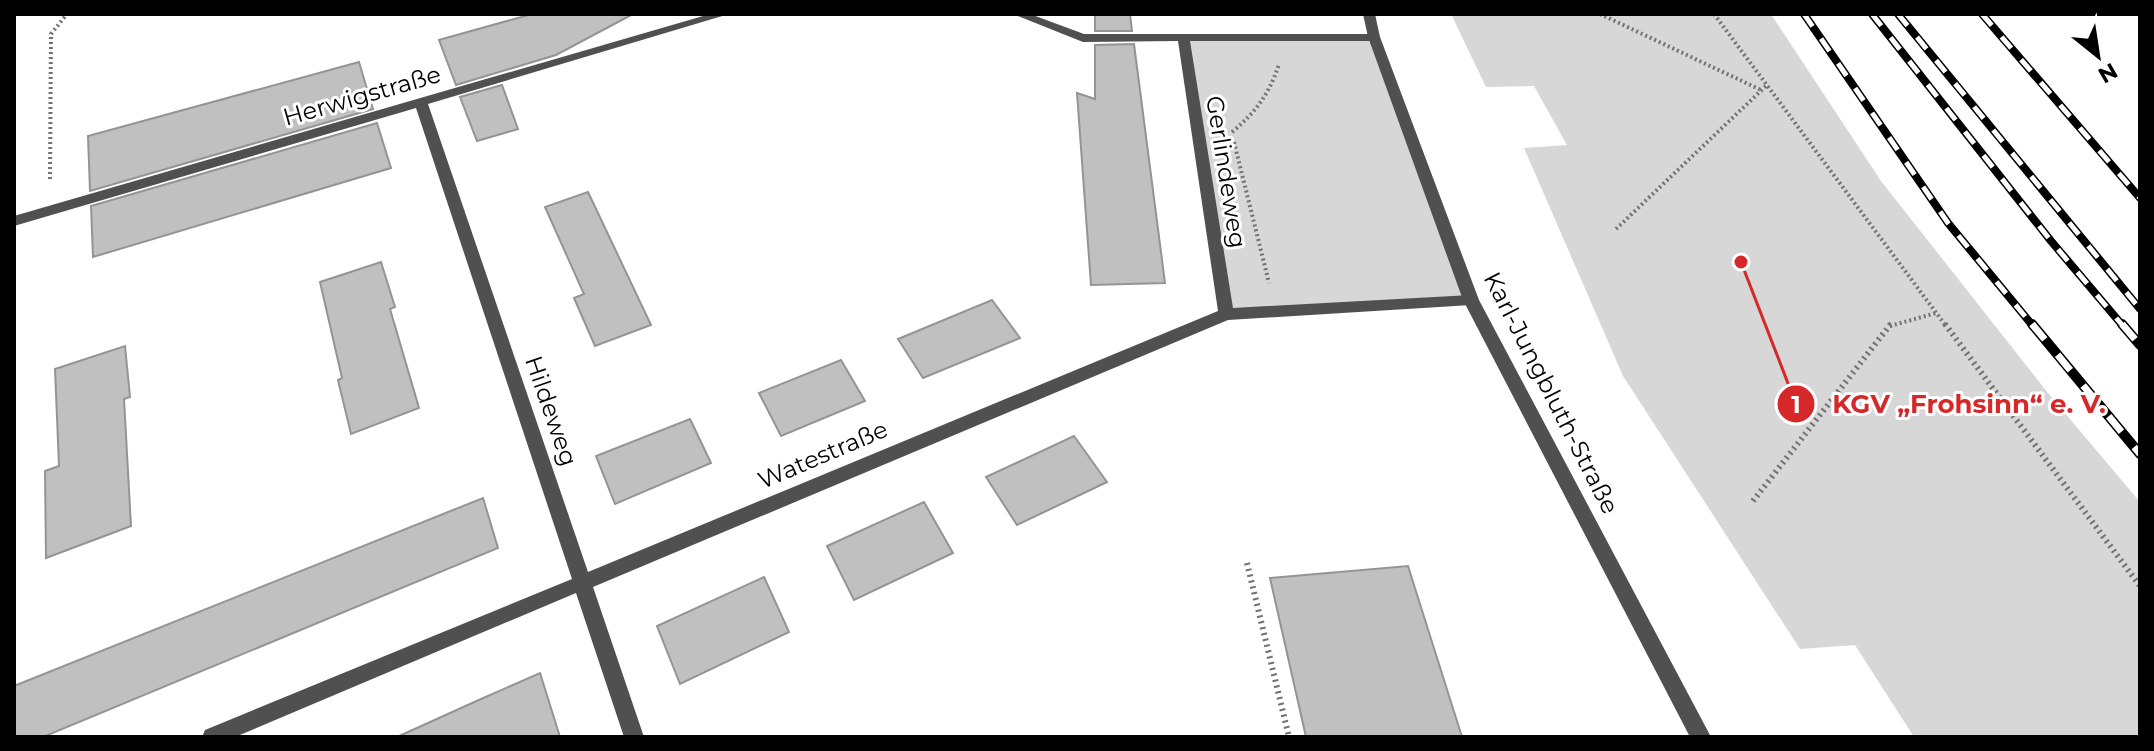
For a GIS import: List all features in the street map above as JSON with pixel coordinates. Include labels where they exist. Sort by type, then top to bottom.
[{"type":"street","name":"Herwigstraße","points":[[14,221],[723,14]]},
{"type":"street","points":[[1019,14],[1083,38],[1374,37]]},
{"type":"street","name":"Karl-Jungbluth-Straße","points":[[1369,14],[1374,37],[1471,300],[1701,737]]},
{"type":"street","name":"Gerlindeweg","points":[[1183,37],[1226,314]]},
{"type":"street","name":"Hildeweg","points":[[420,101],[634,737]]},
{"type":"street","name":"Watestraße","points":[[212,737],[1226,314],[1471,300]]},
{"type":"path","points":[[49,211],[51,34],[67,14]]},
{"type":"path","points":[[1600,14],[1761,90]]},
{"type":"path","points":[[1714,14],[2140,586]]},
{"type":"path","points":[[1276,311],[1231,130],[1254,114],[1274,80],[1280,57]]},
{"type":"path","points":[[1616,229],[1767,85]]},
{"type":"path","points":[[1753,501],[1890,325],[1936,313]]},
{"type":"path","points":[[1247,563],[1289,737]]},
{"type":"shaded area","points":[[1451,14],[1771,14],[1881,181],[2048,393],[2140,502],[2140,737],[1914,737],[1855,645],[1800,649],[1623,376],[1524,148],[1567,145],[1534,86],[1486,87]]},
{"type":"shaded area","points":[[1183,37],[1374,37],[1471,300],[1226,314]]},
{"type":"building","points":[[532,14],[633,14],[556,55],[456,85],[439,40]]},
{"type":"building","points":[[1095,14],[1130,14],[1132,31],[1095,31]]},
{"type":"building","points":[[1134,44],[1165,283],[1091,285],[1077,93],[1095,99],[1095,45]]},
{"type":"building","points":[[359,62],[373,109],[90,191],[88,136]]},
{"type":"building","points":[[502,85],[518,129],[477,141],[460,97]]},
{"type":"building","points":[[377,123],[391,168],[93,257],[91,206]]},
{"type":"building","points":[[588,192],[651,325],[595,346],[574,298],[584,294],[545,207]]},
{"type":"building","points":[[381,262],[395,307],[390,309],[419,408],[351,434],[320,282]]},
{"type":"building","points":[[992,300],[1020,338],[923,378],[898,339]]},
{"type":"building","points":[[125,346],[130,397],[124,399],[131,526],[46,558],[45,471],[59,466],[55,369]]},
{"type":"building","points":[[841,360],[865,401],[781,436],[759,393]]},
{"type":"building","points":[[690,419],[711,463],[615,504],[596,456]]},
{"type":"building","points":[[1074,436],[1107,482],[1017,525],[986,477]]},
{"type":"building","points":[[483,498],[498,548],[43,737],[14,737],[14,686]]},
{"type":"building","points":[[924,502],[953,553],[854,600],[827,546]]},
{"type":"building","points":[[1408,566],[1462,737],[1306,737],[1270,578]]},
{"type":"building","points":[[764,577],[789,632],[680,684],[657,626]]},
{"type":"building","points":[[540,673],[560,737],[397,737],[481,699]]},
{"type":"railway","points":[[1804,14],[1948,223],[2033,326]]},
{"type":"railway","points":[[1872,14],[2051,241],[2123,326]]},
{"type":"railway","points":[[1898,14],[2140,309]]},
{"type":"railway","points":[[1982,14],[2140,198]]},
{"type":"railway","points":[[2032,324],[2140,454]]},
{"type":"railway","points":[[2122,324],[2140,345]]},
{"type":"place","name":"KGV „Frohsinn“ e. V.","points":[[1741,262]]}]
